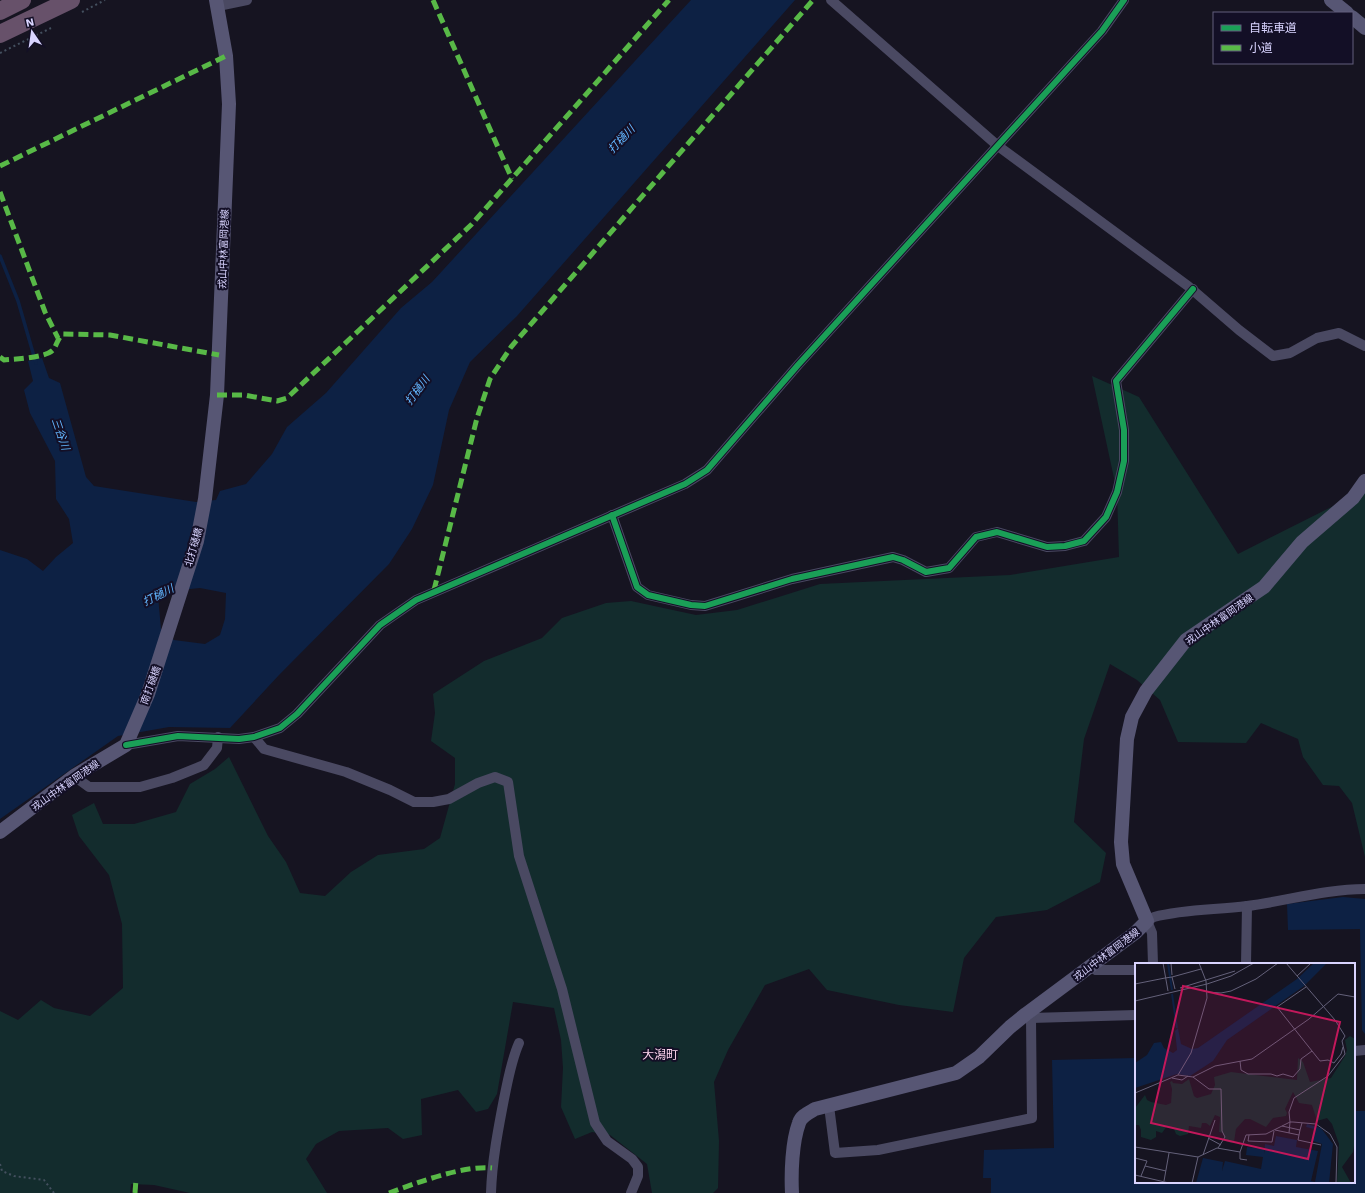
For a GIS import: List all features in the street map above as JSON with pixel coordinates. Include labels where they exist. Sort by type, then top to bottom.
[{"type":"highway","points":[[0,11],[22,0]]},
{"type":"highway","points":[[0,34],[71,0]]},
{"type":"main road","points":[[1332,0],[1346,12]]},
{"type":"main road","name":"戎山中林富岡港線","points":[[205,499],[217,394],[229,104],[226,56],[217,3]]},
{"type":"main road","points":[[1353,18],[1365,28]]},
{"type":"main road","name":"戎山中林富岡港線","points":[[792,1193],[791,1170],[799,1123],[804,1115],[828,1106],[956,1073],[980,1057],[1010,1026],[1028,1016],[1147,921],[1123,864],[1121,842],[1127,739],[1132,717],[1146,691],[1186,640],[1264,587],[1302,542],[1353,498],[1365,481]]},
{"type":"main road","name":"北打樋橋","points":[[168,631],[197,541],[205,499]]},
{"type":"main road","name":"南打樋橋","points":[[127,741],[148,694],[168,631]]},
{"type":"main road","name":"戎山中林富岡港線","points":[[0,832],[74,776],[127,741]]},
{"type":"street","points":[[217,3],[247,0]]},
{"type":"street","points":[[831,0],[998,146],[1192,289],[1239,330],[1272,356],[1290,353],[1317,338],[1339,333],[1365,346]]},
{"type":"street","points":[[127,741],[178,736],[239,739],[254,737],[280,728],[297,714],[380,625],[416,600],[685,484],[706,470],[798,365],[1102,31],[1124,0]]},
{"type":"street","points":[[612,515],[637,587],[648,595],[706,606],[792,579],[893,558],[903,560],[926,572],[949,568],[976,537],[997,532],[1047,547],[1065,546],[1084,541],[1106,516],[1117,492],[1124,461],[1124,430],[1116,381],[1192,289]]},
{"type":"street","points":[[74,776],[89,787],[140,787],[172,778],[204,765],[217,748],[218,737]]},
{"type":"street","points":[[254,737],[264,749],[346,772],[390,790],[414,802],[433,802],[449,799],[478,783],[495,777],[508,782],[519,856],[562,989],[595,1123],[607,1141],[632,1159],[638,1167],[638,1176],[631,1193]]},
{"type":"street","points":[[1153,963],[1152,933],[1147,921],[1154,917],[1166,914],[1247,906],[1340,889],[1365,889]]},
{"type":"street","points":[[1246,963],[1247,906]]},
{"type":"street","points":[[1090,966],[1096,970],[1135,970]]},
{"type":"street","points":[[828,1106],[835,1153],[878,1150],[1032,1118],[1028,1016],[1135,1015]]},
{"type":"street","points":[[491,1193],[492,1168],[498,1131],[512,1058],[519,1043]]},
{"type":"path","points":[[0,1164],[2,1171],[14,1176],[44,1180],[54,1193]]},
{"type":"green space","points":[[1092,376],[1139,397],[1238,554],[1365,490],[1365,857],[1352,803],[1339,786],[1323,785],[1303,757],[1298,739],[1261,723],[1246,743],[1178,742],[1160,700],[1137,680],[1110,664],[1084,739],[1074,822],[1106,853],[1100,882],[1047,910],[996,917],[964,958],[953,1012],[899,1005],[827,990],[809,969],[765,985],[728,1050],[714,1082],[719,1141],[718,1188],[713,1193],[652,1193],[647,1164],[610,1135],[592,1132],[575,1139],[561,1107],[563,1068],[561,1040],[554,1008],[513,1002],[497,1094],[488,1109],[476,1112],[458,1090],[421,1099],[422,1135],[403,1139],[388,1128],[339,1131],[316,1144],[306,1159],[327,1193],[190,1193],[154,1185],[131,1184],[130,1193],[0,1193],[0,1011],[18,1020],[41,1000],[54,1008],[90,1016],[123,988],[122,924],[109,875],[79,836],[72,815],[94,803],[103,824],[134,824],[176,812],[190,784],[215,769],[229,757],[268,836],[286,862],[300,893],[325,896],[351,872],[378,855],[424,849],[440,838],[455,784],[455,758],[431,741],[435,713],[433,694],[484,661],[542,638],[562,618],[606,603],[631,601],[696,615],[737,610],[820,584],[1010,575],[1119,557],[1117,492]]},
{"type":"water","name":"打樋川","points":[[691,0],[795,0],[517,316],[470,362],[449,410],[433,485],[412,529],[389,564],[279,675],[230,728],[169,727],[118,736],[0,819],[0,550],[27,559],[43,571],[56,557],[73,543],[69,519],[56,499],[55,461],[30,413],[24,390],[33,381],[28,361],[42,358],[49,378],[60,383],[86,477],[94,486],[196,502],[216,500],[220,491],[246,484],[272,454],[287,427],[326,393],[401,308],[432,282]],"holes":[[[200,588],[226,593],[225,619],[220,635],[205,644],[174,640],[161,629],[158,596],[171,591]]]},
{"type":"water","points":[[1343,897],[1365,899],[1365,1034],[1362,1030],[1360,929],[1288,930],[1287,904]]},
{"type":"water","points":[[1135,1058],[1135,1183],[1355,1183],[1355,1111],[1365,1111],[1365,1193],[991,1193],[991,1178],[983,1178],[984,1150],[1054,1148],[1052,1060]]},
{"type":"waterway","name":"三谷川","points":[[0,256],[18,301],[36,363]]},
{"type":"marked path","points":[[433,0],[512,179]]},
{"type":"marked path","points":[[217,395],[244,395],[277,401],[287,398],[472,224],[669,0]]},
{"type":"marked path","points":[[434,590],[477,418],[490,379],[511,347],[813,0]]},
{"type":"marked path","points":[[0,166],[226,56]]},
{"type":"marked path","points":[[0,192],[45,312],[58,338]]},
{"type":"marked path","points":[[0,357],[4,360],[30,358],[44,355],[53,350],[59,338],[63,334],[110,335],[219,355]]},
{"type":"marked path","points":[[389,1193],[454,1172],[468,1169],[492,1168]]},
{"type":"marked path","points":[[135,1193],[136,1179]]},
{"type":"cycle path","points":[[126,745],[178,736],[239,739],[254,737],[280,728],[297,714],[380,625],[416,600],[685,484],[707,470],[798,365],[1102,31],[1124,0]]},
{"type":"cycle path","points":[[612,515],[637,587],[648,595],[691,605],[705,606],[792,579],[893,557],[903,560],[926,572],[949,568],[976,537],[997,532],[1047,547],[1065,546],[1084,541],[1106,517],[1117,492],[1124,461],[1124,430],[1116,381],[1193,289]]},
{"type":"district","name":"大潟町","points":[[660,1055]]}]
